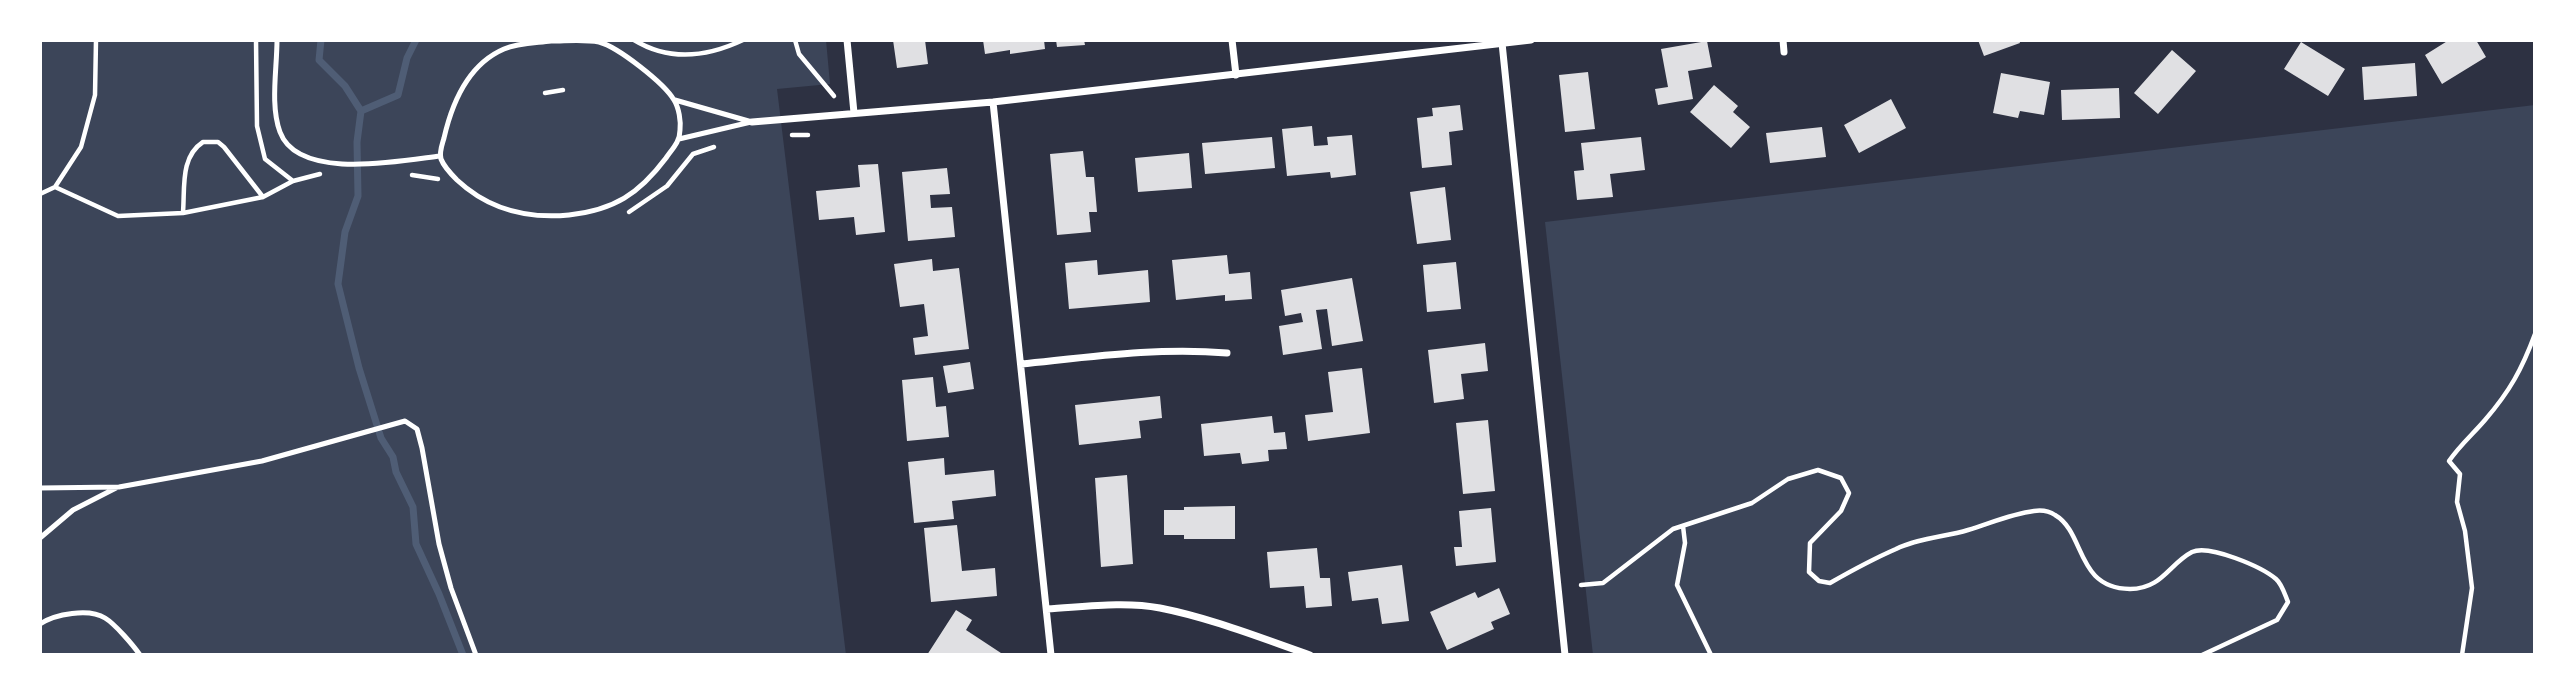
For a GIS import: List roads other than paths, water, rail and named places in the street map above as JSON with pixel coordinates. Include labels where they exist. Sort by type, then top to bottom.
[{"type":"street","points":[[847,40],[854,113]]},
{"type":"street","points":[[1232,40],[1236,75]]},
{"type":"street","points":[[752,122],[993,102],[1531,40]]},
{"type":"street","points":[[1783,40],[1784,52]]},
{"type":"street","points":[[1502,43],[1565,655]]},
{"type":"street","points":[[993,102],[1051,655]]},
{"type":"street","points":[[1021,364],[1186,349],[1227,353]]},
{"type":"street","points":[[1047,609],[1137,606],[1159,608],[1208,620],[1310,655]]},
{"type":"lane","points":[[277,40],[277,123],[288,145],[302,155],[332,163],[369,164],[440,156]]},
{"type":"lane","points":[[675,100],[680,121],[679,139],[650,179],[632,195],[609,206],[568,215],[513,213],[486,202],[453,176],[440,156],[447,122],[461,90],[488,60],[507,48],[551,41],[598,42],[614,48],[675,100],[752,122]]},
{"type":"lane","points":[[679,139],[752,122]]},
{"type":"lane","points":[[40,488],[119,486],[262,461],[405,421],[417,429],[450,588],[475,655]]},
{"type":"lane","points":[[40,538],[73,510],[119,486]]},
{"type":"lane","points":[[40,624],[50,617],[74,613],[104,617],[140,655]]},
{"type":"waterway","points":[[321,40],[319,60],[345,86],[361,111],[357,142],[358,196],[345,232],[338,284],[359,368],[381,438],[393,457],[396,472],[413,507],[416,544],[463,655]]},
{"type":"waterway","points":[[361,111],[398,95],[407,58],[416,40]]}]
